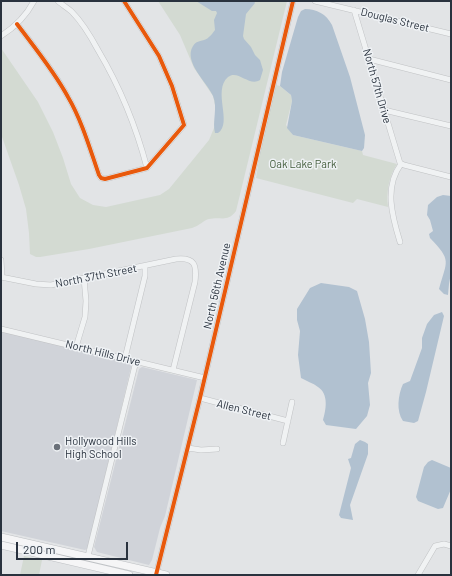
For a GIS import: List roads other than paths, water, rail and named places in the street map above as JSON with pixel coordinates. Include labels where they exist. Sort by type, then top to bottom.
[{"type":"main road","points":[[1,537],[88,556],[156,574],[166,575]]},
{"type":"main road","points":[[1,545],[129,575]]},
{"type":"main road","points":[[74,563],[88,556]]},
{"type":"street","points":[[1,36],[17,24],[29,10],[34,1]]},
{"type":"street","points":[[58,1],[72,12],[89,34],[104,61],[123,98],[138,136],[148,168]]},
{"type":"street","points":[[17,24],[52,71],[69,99],[85,135],[98,175],[105,179],[148,168],[184,125],[172,86],[161,62],[142,28],[124,1]]},
{"type":"street","name":"North 56th Avenue","points":[[156,574],[205,378],[293,1]]},
{"type":"street","name":"Douglas Street","points":[[315,1],[451,34]]},
{"type":"street","name":"North 57th Drive","points":[[354,10],[400,163]]},
{"type":"street","points":[[369,59],[451,80]]},
{"type":"street","points":[[384,110],[451,126]]},
{"type":"street","points":[[400,242],[390,201],[395,173],[400,163],[451,177]]},
{"type":"street","name":"North 37th Street","points":[[2,277],[36,284],[51,285],[176,259],[184,258],[191,260],[195,265],[196,270],[195,282],[173,370]]},
{"type":"street","points":[[1,260],[2,277]]},
{"type":"street","points":[[125,358],[145,276],[145,266]]},
{"type":"street","points":[[76,347],[85,316],[86,301],[84,278]]},
{"type":"street","name":"North Hills Drive","points":[[1,329],[205,378]]},
{"type":"street","points":[[88,556],[136,361]]},
{"type":"street","name":"Allen Street","points":[[200,398],[288,421]]},
{"type":"street","points":[[283,443],[292,402]]},
{"type":"street","points":[[188,448],[201,450],[217,448]]},
{"type":"street","points":[[418,575],[435,546],[444,544],[451,546]]},
{"type":"water","points":[[196,1],[254,1],[255,3],[246,14],[243,36],[260,60],[263,70],[260,80],[256,82],[236,75],[228,77],[222,90],[224,122],[218,133],[215,133],[214,128],[215,105],[213,96],[197,72],[191,59],[193,46],[199,41],[207,39],[215,30],[214,20],[217,13],[216,11],[212,11]]},
{"type":"water","points":[[305,9],[321,13],[332,25],[350,77],[365,135],[364,148],[362,151],[293,135],[287,128],[292,101],[291,95],[280,86],[282,72],[298,17],[301,11]]},
{"type":"water","points":[[443,195],[451,196],[451,273],[448,295],[444,294],[439,289],[446,261],[442,252],[430,238],[429,234],[433,231],[427,215],[428,205],[437,197]]},
{"type":"water","points":[[321,283],[349,287],[357,291],[365,319],[369,342],[371,373],[368,383],[370,405],[367,416],[356,429],[326,425],[323,420],[326,407],[324,394],[316,386],[301,378],[298,355],[300,331],[297,320],[297,309],[310,288]]},
{"type":"water","points":[[442,312],[444,316],[418,421],[414,423],[403,421],[399,413],[401,388],[403,384],[410,381],[422,348],[422,338],[427,324],[434,315]]},
{"type":"water","points":[[360,440],[368,444],[368,454],[350,505],[353,520],[341,518],[339,515],[351,468],[348,459],[351,458],[355,444]]},
{"type":"water","points":[[432,460],[451,468],[451,489],[443,508],[438,509],[418,501],[416,497],[424,467]]},
{"type":"place","name":"Hollywood Hills High School","points":[[57,447]]},
{"type":"park label","name":"Oak Lake Park","points":[[303,164]]}]
